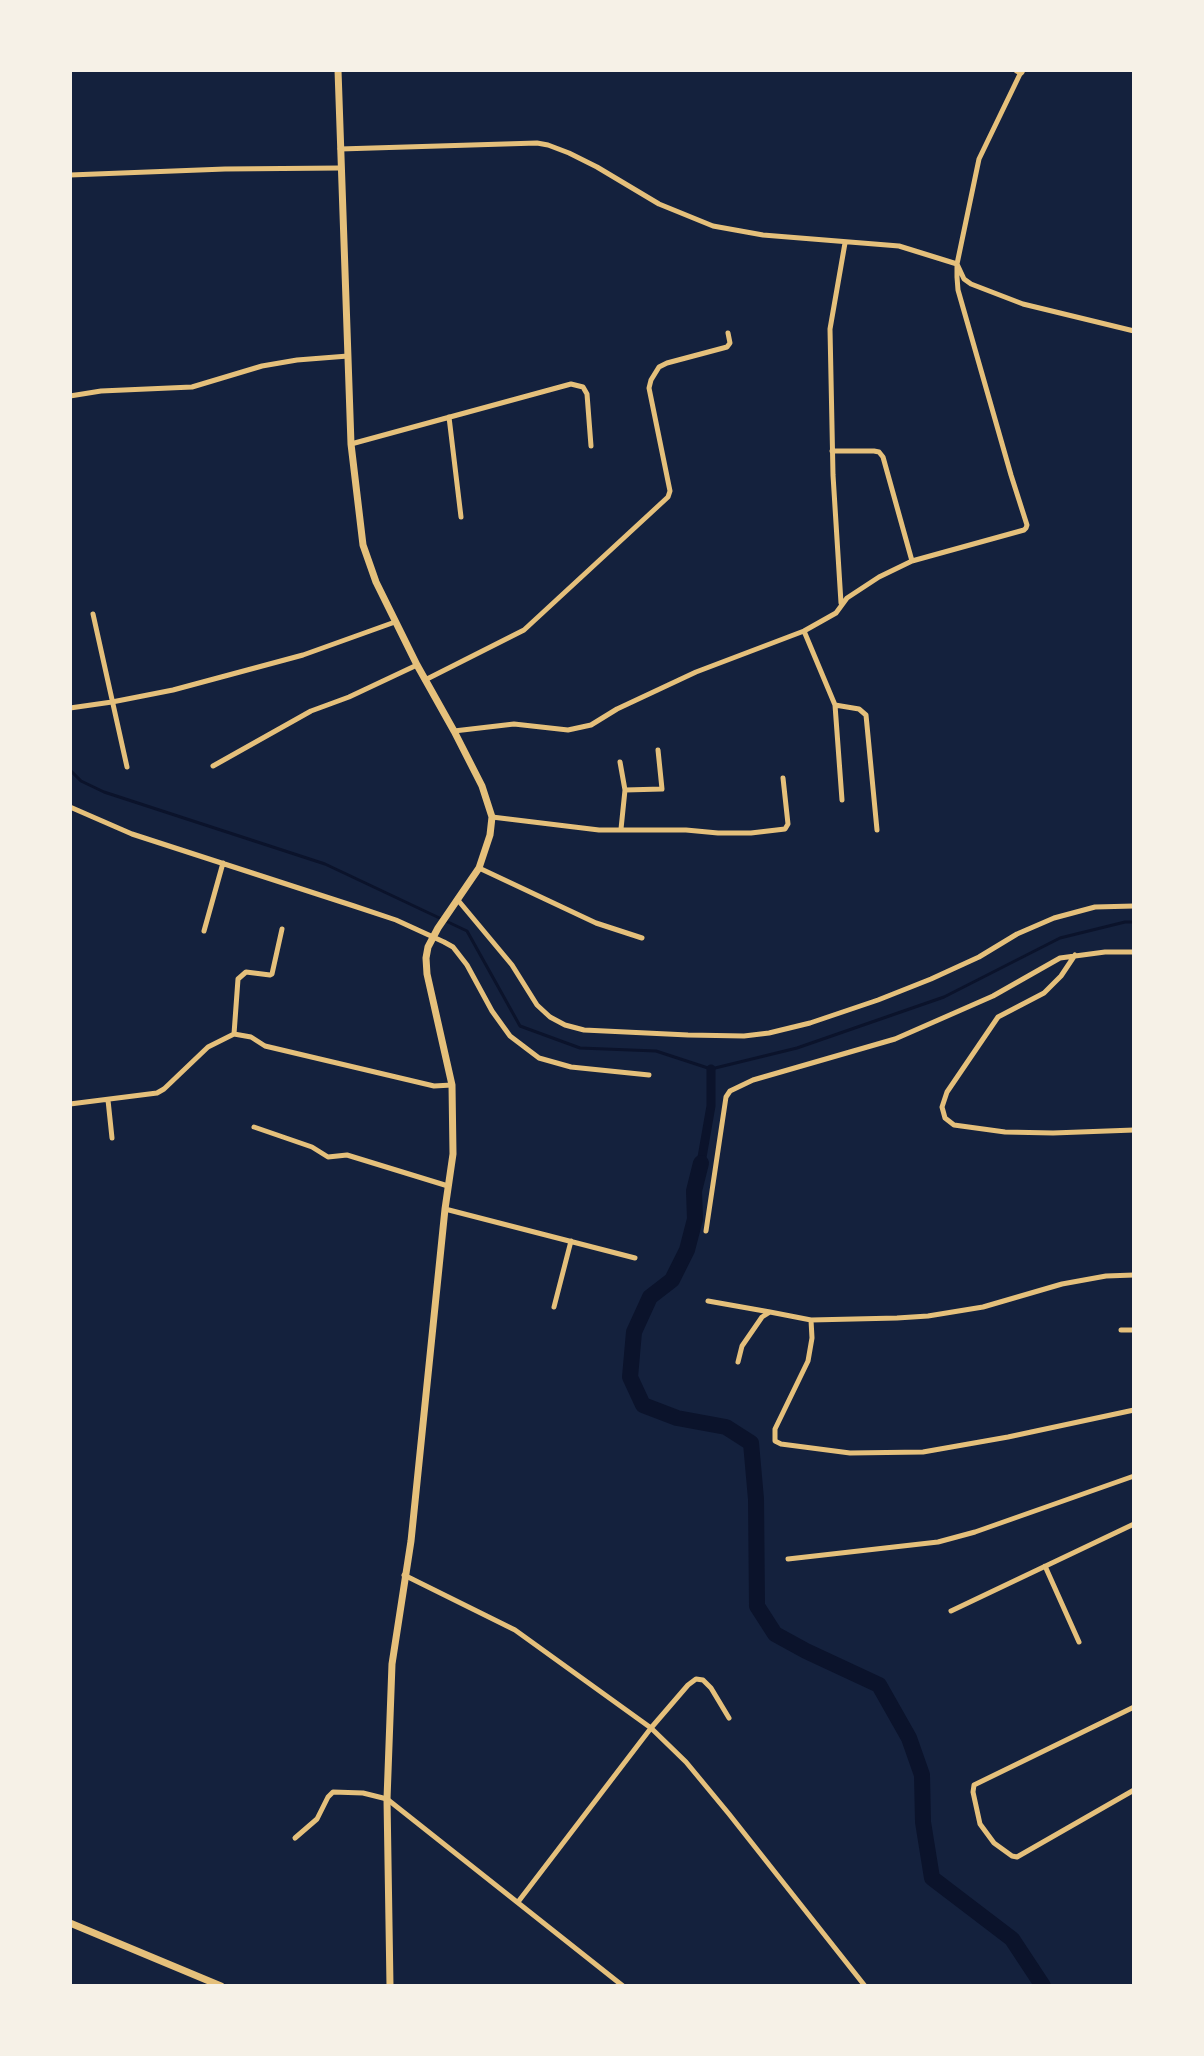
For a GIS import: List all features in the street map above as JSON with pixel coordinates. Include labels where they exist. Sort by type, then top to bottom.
[{"type":"street","points":[[338,70],[351,444],[363,545],[376,582],[395,622],[486,794],[492,817],[490,835],[479,868],[438,928],[426,958],[427,974],[452,1085],[453,1154],[445,1209],[415,1507],[392,1664],[387,1799],[390,1986]]},
{"type":"street","points":[[454,731],[514,724],[554,730],[579,728],[591,724],[617,709],[696,672],[804,631],[836,613],[847,598],[879,577],[912,561],[1024,530],[1027,525],[958,290],[957,264],[979,159],[1020,71]]},
{"type":"street","points":[[340,149],[537,143],[568,153],[659,204],[714,226],[763,235],[899,246],[957,264],[964,279],[1023,304],[1134,331]]},
{"type":"street","points":[[70,175],[225,169],[340,168]]},
{"type":"street","points":[[842,605],[832,451],[830,329],[845,243]]},
{"type":"street","points":[[425,680],[529,626],[582,574],[668,497],[669,491],[649,387],[651,380],[660,367],[667,363],[727,346],[730,342],[728,333]]},
{"type":"street","points":[[70,396],[102,391],[192,387],[262,366],[297,360],[348,356]]},
{"type":"street","points":[[351,444],[571,384],[579,384],[587,394],[591,446]]},
{"type":"street","points":[[449,417],[461,517]]},
{"type":"street","points":[[832,451],[874,451],[883,456],[912,561]]},
{"type":"street","points":[[93,614],[127,767]]},
{"type":"street","points":[[70,708],[173,690],[303,655],[395,622]]},
{"type":"street","points":[[804,631],[835,705],[842,800]]},
{"type":"street","points":[[213,766],[311,711],[350,697],[417,665]]},
{"type":"street","points":[[835,705],[859,709],[866,715],[877,830]]},
{"type":"street","points":[[625,790],[662,789],[658,750]]},
{"type":"street","points":[[620,762],[625,790],[621,829]]},
{"type":"street","points":[[492,817],[599,830],[686,830],[729,833],[785,829],[788,824],[783,778]]},
{"type":"street","points":[[71,809],[132,834],[375,913],[433,937],[453,947],[510,1036],[539,1058],[571,1067],[649,1075]]},
{"type":"street","points":[[204,931],[223,863]]},
{"type":"street","points":[[479,868],[596,923],[642,938]]},
{"type":"street","points":[[457,899],[512,965],[537,1005],[550,1017],[565,1025],[584,1030],[699,1035],[769,1033],[810,1023],[879,1000],[931,979],[979,957],[1017,934],[1054,918],[1095,907],[1134,906]]},
{"type":"street","points":[[234,1034],[238,979],[246,972],[272,974],[282,928]]},
{"type":"street","points":[[706,1231],[726,1097],[730,1091],[753,1080],[895,1040],[993,996],[1060,958],[1134,952]]},
{"type":"street","points":[[1075,955],[1061,976],[1044,993],[998,1017],[947,1092],[942,1107],[945,1118],[954,1125],[1005,1132],[1134,1130]]},
{"type":"street","points":[[70,1104],[150,1095],[162,1091],[208,1047],[234,1034],[251,1037],[266,1046],[434,1086],[452,1085]]},
{"type":"street","points":[[108,1100],[112,1138]]},
{"type":"street","points":[[254,1127],[312,1147],[328,1157],[346,1155],[448,1186]]},
{"type":"street","points":[[445,1209],[635,1258]]},
{"type":"street","points":[[554,1307],[571,1242]]},
{"type":"street","points":[[708,1301],[811,1320],[897,1318],[928,1316],[982,1306],[1062,1284],[1106,1276],[1134,1275]]},
{"type":"street","points":[[738,1362],[742,1346],[762,1317],[770,1312]]},
{"type":"street","points":[[811,1320],[812,1338],[808,1361],[774,1434],[775,1441],[780,1444],[850,1453],[923,1452],[1008,1437],[1134,1410]]},
{"type":"street","points":[[1121,1330],[1134,1330]]},
{"type":"street","points":[[788,1559],[938,1542],[1134,1476]]},
{"type":"street","points":[[951,1611],[1134,1524]]},
{"type":"street","points":[[1045,1566],[1079,1642]]},
{"type":"street","points":[[404,1575],[515,1630],[651,1728],[686,1762],[722,1805],[865,1986]]},
{"type":"street","points":[[518,1902],[651,1728],[688,1685],[696,1679],[703,1680],[711,1688],[729,1718]]},
{"type":"street","points":[[1134,1707],[974,1785],[973,1792],[980,1824],[994,1843],[1017,1857],[1134,1791]]},
{"type":"street","points":[[295,1838],[317,1819],[333,1792],[363,1793],[387,1799],[623,1986]]},
{"type":"street","points":[[70,1923],[221,1986]]},
{"type":"waterway","points":[[70,770],[81,781],[104,792],[325,864],[467,931],[520,1026],[580,1048],[656,1051],[711,1069],[797,1048],[944,997],[1060,938],[1125,922],[1134,922]]},
{"type":"waterway","points":[[701,1163],[711,1106],[711,1069]]},
{"type":"waterway","points":[[701,1163],[694,1191],[695,1219],[687,1250],[672,1280],[650,1297],[634,1332],[630,1377],[643,1405],[677,1418],[726,1427],[751,1443],[756,1499],[757,1606],[775,1634],[879,1685],[909,1738],[922,1775],[923,1822],[932,1878],[1012,1939],[1043,1986]]}]
